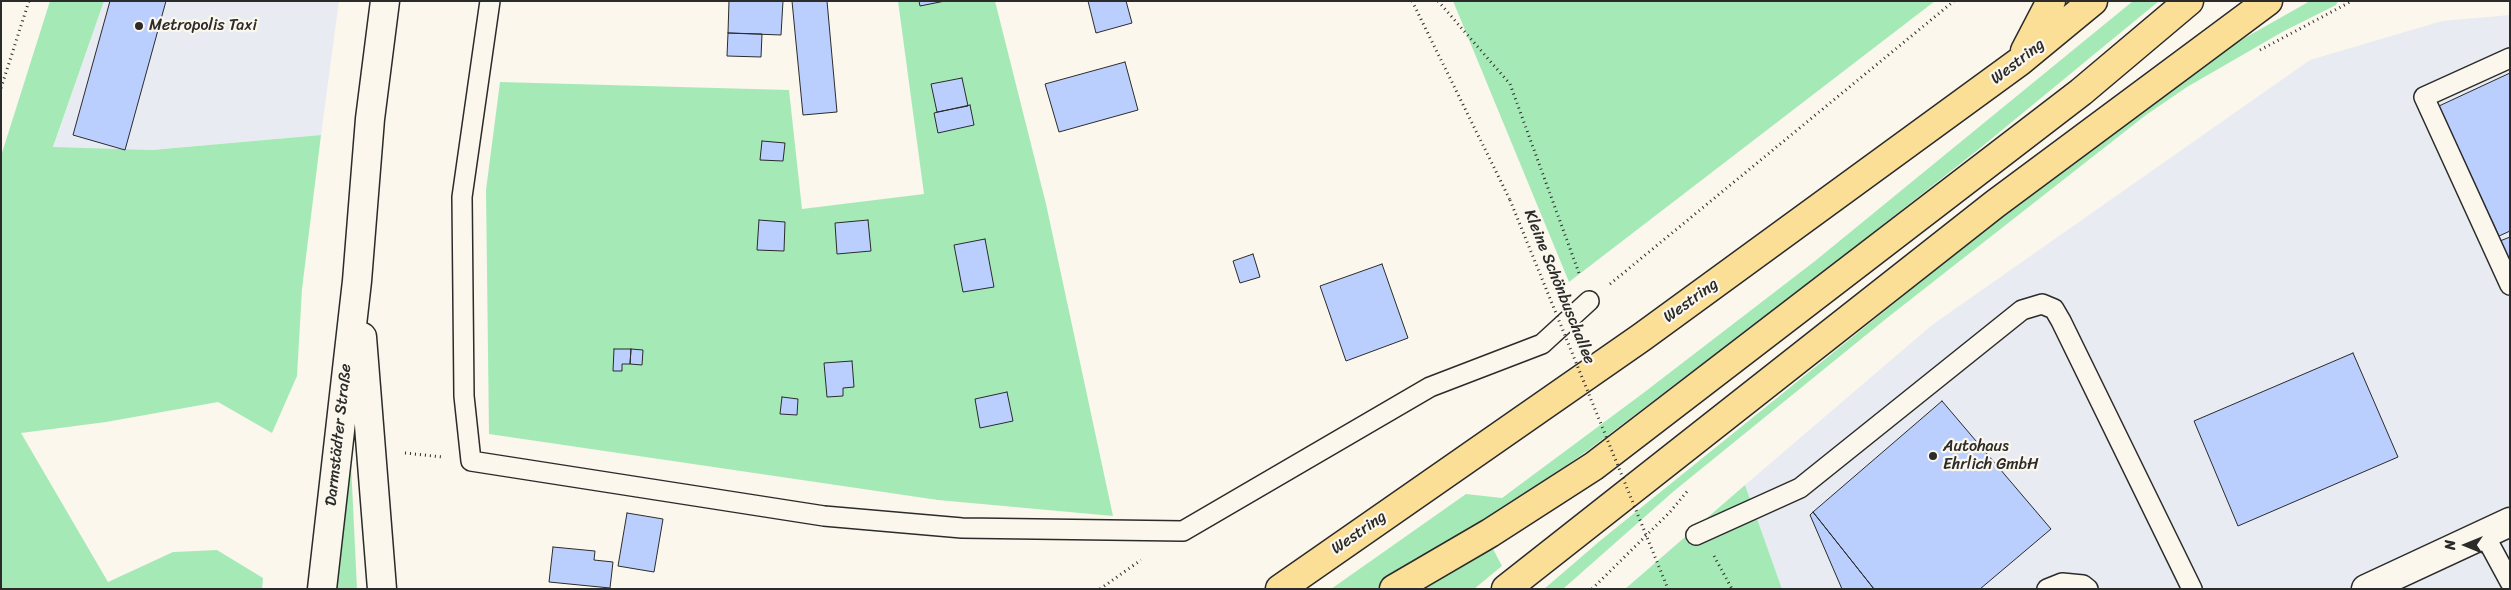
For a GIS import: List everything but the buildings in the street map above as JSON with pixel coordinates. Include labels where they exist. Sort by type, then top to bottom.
[{"type":"highway","points":[[2019,62],[2051,1]]},
{"type":"highway","name":"Westring","points":[[1280,589],[1642,337],[2019,62],[2093,1]]},
{"type":"highway","points":[[1394,589],[1490,533],[1594,466],[2081,92],[2189,1]]},
{"type":"highway","points":[[1506,589],[1995,204],[2268,1]]},
{"type":"highway","points":[[1995,204],[2081,92]]},
{"type":"main road","name":"Darmstädter Straße","points":[[322,589],[357,281],[370,119],[385,1]]},
{"type":"main road","name":"Darmstädter Straße","points":[[357,281],[373,450],[382,589]]},
{"type":"main road","points":[[2366,589],[2510,522]]},
{"type":"lane","points":[[490,1],[462,197],[464,396],[471,460],[824,516],[962,528],[1183,531],[1430,387],[1542,344],[1589,301]]},
{"type":"lane","points":[[2510,58],[2424,97],[2510,285]]},
{"type":"lane","points":[[1696,535],[1800,488],[2022,310],[2042,304],[2054,309],[2192,589]]},
{"type":"lane","points":[[2484,534],[2510,582]]},
{"type":"lane","points":[[2047,589],[2062,582],[2082,585],[2088,589]]},
{"type":"path","points":[[1,88],[29,1]]},
{"type":"path","name":"Kleine Schönbuschallee","points":[[1412,1],[1510,200],[1668,589]]},
{"type":"path","points":[[1438,1],[1510,84],[1589,301],[1954,1]]},
{"type":"path","points":[[2252,55],[2351,1]]},
{"type":"path","points":[[373,450],[471,460]]},
{"type":"path","points":[[1592,589],[1670,512],[1697,482]]},
{"type":"shaded area","points":[[104,1],[339,1],[321,135],[152,150],[53,148]]},
{"type":"shaded area","points":[[2510,15],[2510,589],[1782,589],[1745,485],[1932,325],[2310,60],[2442,21]]},
{"type":"green space","points":[[50,1],[104,1],[53,147],[152,150],[321,135],[302,289],[297,376],[272,433],[218,402],[106,422],[21,433],[108,582],[173,552],[217,550],[263,578],[262,589],[1,589],[1,156]]},
{"type":"green space","points":[[898,1],[995,1],[1046,204],[1113,516],[938,500],[489,434],[486,190],[500,82],[789,90],[802,209],[924,194]]},
{"type":"green space","points":[[1453,1],[1935,1],[1569,282]]},
{"type":"green space","points":[[2133,1],[2159,1],[1979,149],[1818,276],[1587,451],[1466,535],[1376,589],[1331,589],[1466,494],[1502,498],[1642,394],[1815,261]]},
{"type":"green space","points":[[2310,1],[2338,1],[2336,5],[2284,31],[2187,87],[2146,115],[1887,318],[1674,491],[1563,589],[1544,589],[1601,540],[2146,100],[2234,44]]},
{"type":"green space","points":[[350,443],[357,589],[329,589]]},
{"type":"green space","points":[[1745,485],[1782,589],[1625,589]]},
{"type":"green space","points":[[1492,547],[1502,566],[1474,589],[1424,589]]},
{"type":"place","name":"Metropolis Taxi","points":[[139,26]]},
{"type":"place","name":"Autohaus Ehrlich GmbH","points":[[1933,456]]}]
